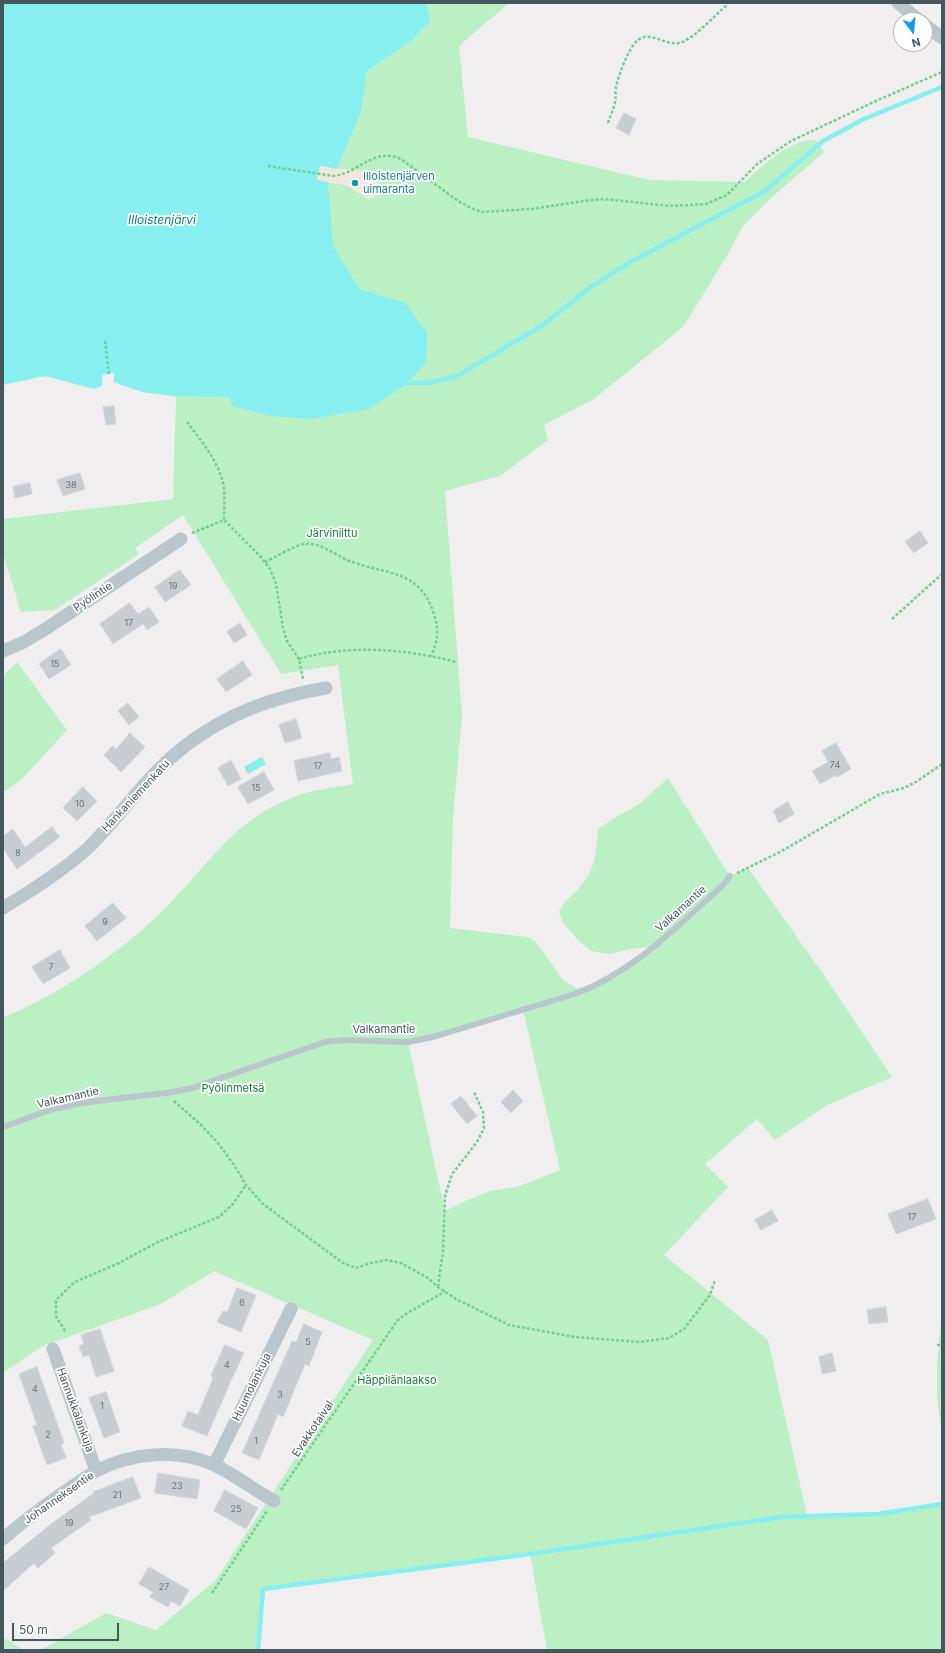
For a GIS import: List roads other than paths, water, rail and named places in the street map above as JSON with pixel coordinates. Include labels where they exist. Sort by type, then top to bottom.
[{"type":"street","points":[[898,3],[909,12]]},
{"type":"street","points":[[933,31],[942,38]]},
{"type":"street","name":"Pyölintie","points":[[3,651],[24,642],[47,628],[186,536]]},
{"type":"street","name":"Hankaniemenkatu","points":[[3,908],[53,875],[86,849],[108,827],[162,765],[211,727],[256,706],[283,697],[326,688]]},
{"type":"street","name":"Huumolankuja","points":[[214,1465],[291,1309]]},
{"type":"street","name":"Hannukkalankuja","points":[[53,1349],[96,1471]]},
{"type":"street","name":"Johanneksentie","points":[[3,1539],[43,1506],[96,1471],[117,1462],[139,1457],[171,1454],[192,1458],[214,1465],[274,1502]]},
{"type":"lane","name":"Valkamantie","points":[[3,1127],[50,1110],[96,1100],[166,1094],[189,1089],[325,1042],[344,1040],[408,1042],[433,1037],[550,1002],[591,988],[615,975],[668,935],[730,876]]},
{"type":"water","name":"Illoistenjärvi","points":[[3,3],[426,3],[431,20],[410,42],[367,71],[361,112],[337,169],[320,166],[317,180],[328,182],[333,247],[360,289],[405,303],[427,332],[426,362],[408,383],[369,409],[311,419],[271,416],[232,406],[229,397],[176,396],[142,392],[114,382],[114,373],[102,375],[102,386],[94,389],[45,376],[3,385]]},
{"type":"water","points":[[262,757],[266,764],[248,774],[244,767]]},
{"type":"waterway","points":[[408,383],[429,383],[457,376],[543,325],[592,286],[634,260],[765,191],[823,141],[864,119],[942,87]]},
{"type":"waterway","points":[[258,1650],[263,1589],[530,1554],[782,1517],[878,1514],[942,1504]]},
{"type":"place","name":"Illoistenjärven uimaranta","points":[[355,183]]},
{"type":"park label","name":"Järviniittu","points":[[332,534]]},
{"type":"park label","name":"Pyölinmetsä","points":[[233,1089]]},
{"type":"park label","name":"Häppilänlaakso","points":[[397,1381]]}]
